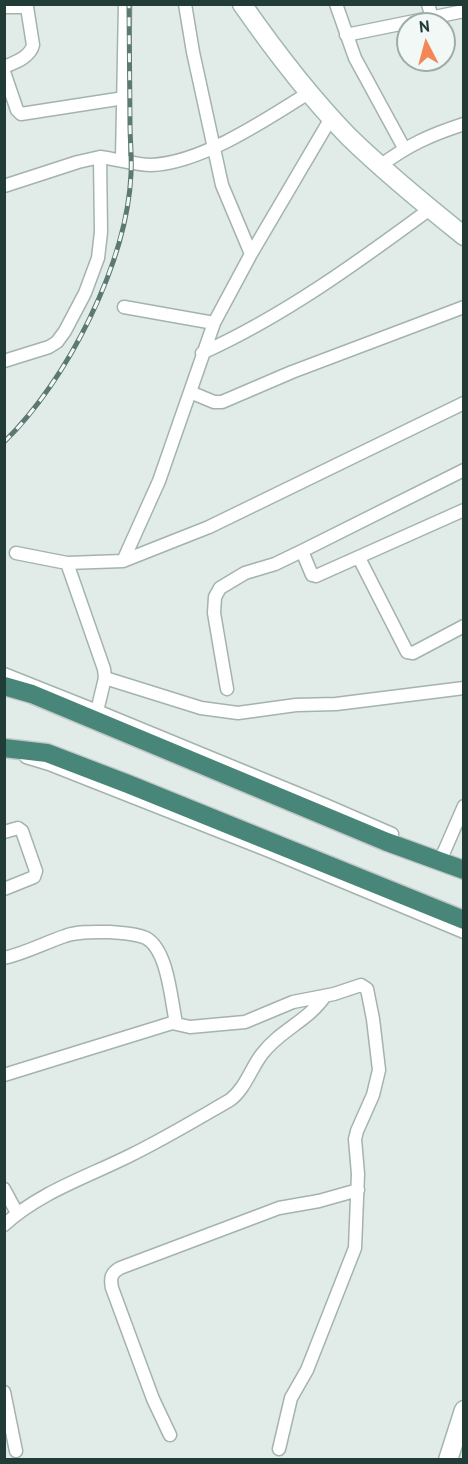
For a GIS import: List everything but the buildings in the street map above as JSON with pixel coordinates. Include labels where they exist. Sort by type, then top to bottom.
[{"type":"highway","points":[[4,686],[33,694],[387,842],[464,870]]},
{"type":"highway","points":[[4,748],[47,753],[464,920]]},
{"type":"main road","points":[[242,4],[331,118],[380,166],[464,236]]},
{"type":"main road","points":[[454,1452],[464,1410]]},
{"type":"street","points":[[122,159],[125,4]]},
{"type":"street","points":[[186,4],[193,52],[222,185],[251,254]]},
{"type":"street","points":[[336,4],[355,58],[404,148]]},
{"type":"street","points":[[4,7],[27,6],[33,45],[29,54],[4,67]]},
{"type":"street","points":[[346,35],[396,25]]},
{"type":"street","points":[[4,72],[17,110],[21,114],[124,98]]},
{"type":"street","points":[[4,186],[100,157],[147,165],[162,164],[187,157],[214,146],[270,117],[310,92]]},
{"type":"street","points":[[123,561],[159,481],[214,323],[251,254],[331,118]]},
{"type":"street","points":[[380,166],[404,148],[464,124]]},
{"type":"street","points":[[4,361],[49,347],[57,342],[85,293],[98,258],[101,232],[100,157]]},
{"type":"street","points":[[202,353],[270,319],[375,250],[430,209]]},
{"type":"street","points":[[124,307],[214,323]]},
{"type":"street","points":[[190,392],[214,402],[222,402],[292,372],[464,307]]},
{"type":"street","points":[[16,554],[67,563],[123,561],[199,531],[269,499],[464,403]]},
{"type":"street","points":[[227,689],[214,613],[215,597],[220,588],[245,573],[275,564],[302,552],[464,470]]},
{"type":"street","points":[[302,552],[314,576],[464,510]]},
{"type":"street","points":[[358,558],[407,652],[413,652],[464,626]]},
{"type":"street","points":[[67,563],[104,669],[105,678],[97,711]]},
{"type":"street","points":[[4,674],[464,863]]},
{"type":"street","points":[[105,678],[201,708],[238,713],[296,705],[336,704],[464,688]]},
{"type":"street","points":[[4,756],[20,756],[49,764],[267,850],[464,932]]},
{"type":"street","points":[[443,854],[464,806]]},
{"type":"street","points":[[4,832],[18,828],[22,831],[36,871],[34,877],[29,880],[4,889]]},
{"type":"street","points":[[4,958],[23,954],[74,934],[128,933],[145,938],[152,942],[163,962],[176,1023]]},
{"type":"street","points":[[4,1075],[149,1029],[176,1023],[190,1027],[245,1022],[293,1002],[325,996],[358,985],[364,986],[369,994],[380,1070],[373,1095],[356,1134],[358,1190],[355,1248],[307,1370],[291,1398],[279,1449]]},
{"type":"street","points":[[4,1225],[17,1213],[40,1199],[129,1156],[231,1100],[237,1095],[250,1071],[268,1047],[307,1018],[325,996]]},
{"type":"street","points":[[4,1189],[17,1213]]},
{"type":"street","points":[[170,1435],[153,1399],[112,1288],[110,1282],[113,1273],[120,1268],[279,1208],[320,1201],[358,1190]]},
{"type":"street","points":[[4,1392],[16,1451]]},
{"type":"railway","points":[[4,442],[50,387],[71,354],[106,282],[118,245],[127,209],[131,174],[129,4]]}]
